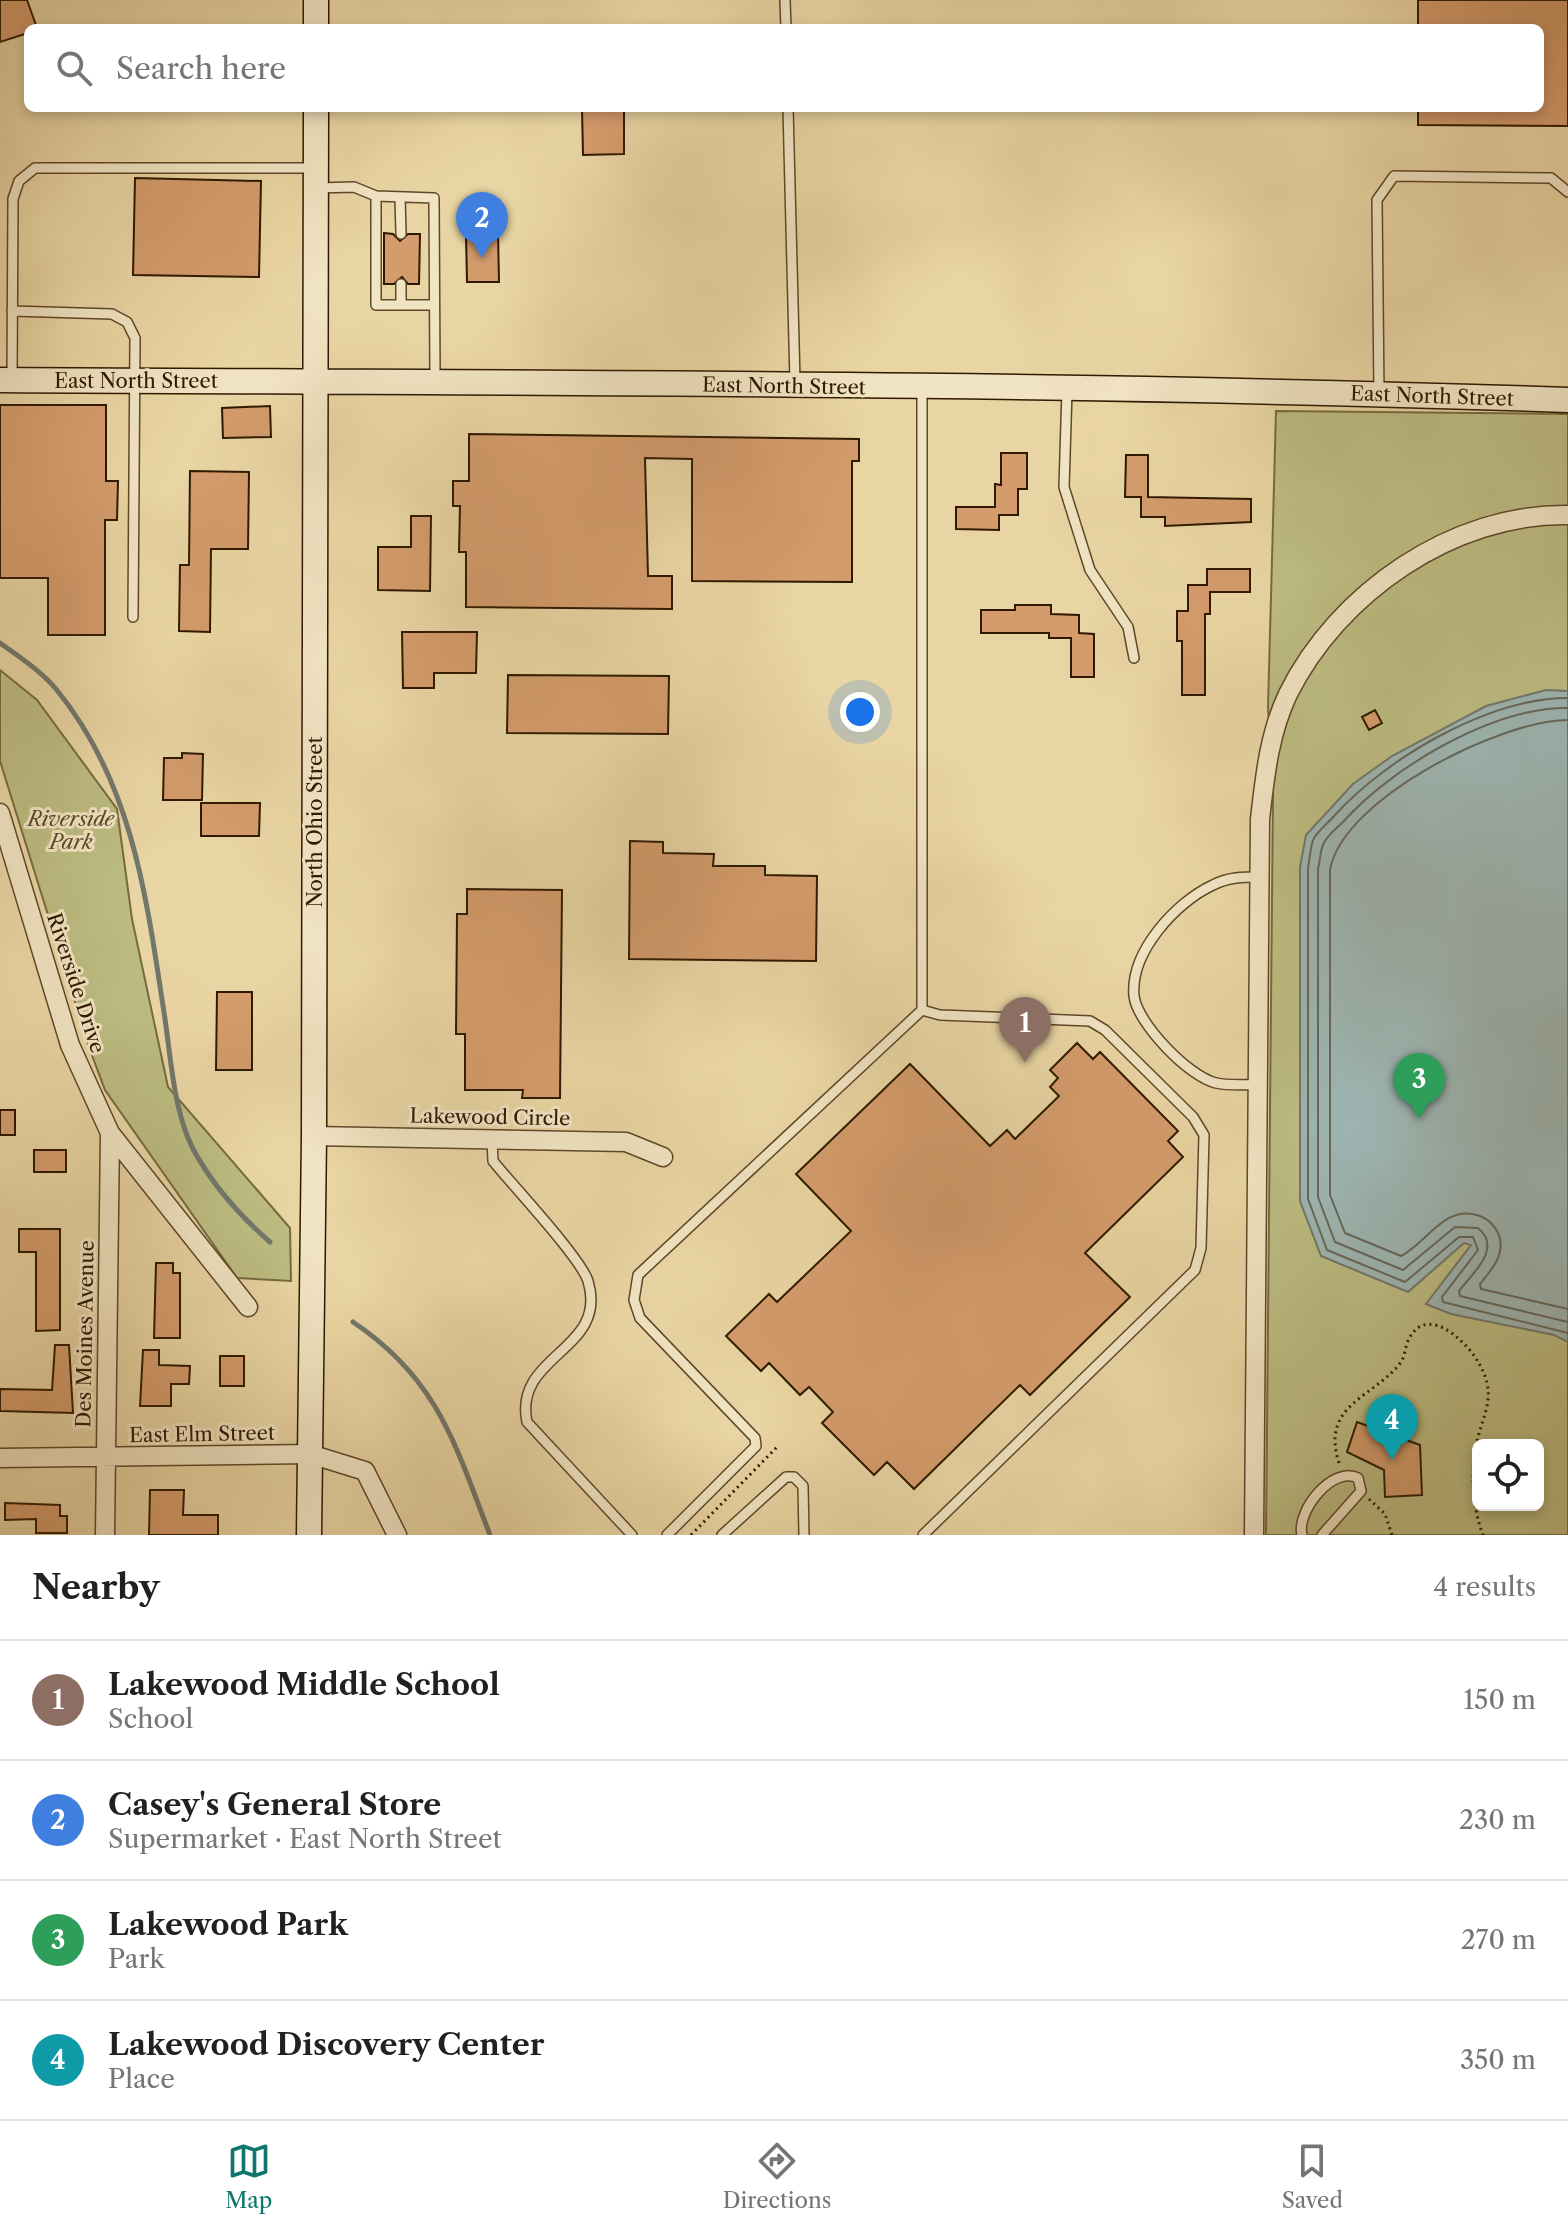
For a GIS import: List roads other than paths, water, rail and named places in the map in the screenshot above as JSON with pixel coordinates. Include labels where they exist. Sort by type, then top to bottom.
[{"type":"street","points":[[316,0],[316,24]]},
{"type":"street","name":"North Ohio Street","points":[[309,1535],[314,1136],[316,112]]},
{"type":"street","name":"East North Street","points":[[6,380],[795,386],[1379,394],[1568,400]]},
{"type":"street","points":[[1254,1535],[1260,819],[1272,737],[1288,695],[1331,629],[1393,572],[1455,537],[1506,523],[1568,515]]},
{"type":"street","name":"Riverside Drive","points":[[0,813],[70,1045],[110,1133],[248,1307]]},
{"type":"street","name":"Des Moines Avenue","points":[[105,1535],[110,1133]]},
{"type":"street","name":"Lakewood Circle","points":[[314,1136],[626,1142],[663,1157]]},
{"type":"street","points":[[310,1454],[365,1471],[397,1535]]},
{"type":"street","name":"East Elm Street","points":[[0,1458],[310,1454]]},
{"type":"lane","points":[[785,0],[786,24]]},
{"type":"lane","points":[[788,112],[795,386]]},
{"type":"lane","points":[[6,380],[12,311],[13,199],[19,181],[35,168],[316,178],[376,196],[434,198],[435,383]]},
{"type":"lane","points":[[1379,394],[1377,200],[1394,176],[1551,178],[1568,192]]},
{"type":"lane","points":[[376,196],[376,305],[434,305]]},
{"type":"lane","points":[[400,197],[401,234]]},
{"type":"lane","points":[[401,284],[401,305]]},
{"type":"lane","points":[[12,311],[112,314],[127,322],[135,338],[133,617]]},
{"type":"lane","points":[[667,1535],[756,1446],[755,1438],[640,1318],[634,1300],[638,1275],[922,1010],[922,388]]},
{"type":"lane","points":[[1067,390],[1064,487],[1090,570],[1128,627],[1134,658]]},
{"type":"lane","points":[[1259,1085],[1215,1083],[1192,1072],[1148,1025],[1134,996],[1139,964],[1153,938],[1182,906],[1211,885],[1234,877],[1261,877]]},
{"type":"lane","points":[[922,1010],[940,1015],[1090,1021],[1193,1117],[1204,1135],[1201,1248],[1195,1270],[923,1535]]},
{"type":"lane","points":[[492,1140],[493,1161],[581,1268],[590,1298],[588,1319],[577,1336],[533,1379],[526,1391],[527,1422],[632,1535]]},
{"type":"lane","points":[[1302,1535],[1300,1525],[1303,1514],[1335,1476],[1358,1478],[1361,1491],[1346,1512],[1322,1535]]},
{"type":"lane","points":[[722,1535],[778,1482],[794,1477],[803,1486],[804,1535]]},
{"type":"water","points":[[1546,690],[1568,691],[1568,1342],[1554,1335],[1451,1314],[1426,1304],[1471,1245],[1464,1243],[1408,1292],[1321,1256],[1300,1201],[1300,867],[1306,835],[1353,784],[1392,756],[1486,706]]},
{"type":"waterway","points":[[0,643],[56,689],[103,764],[120,804],[143,888],[181,1119],[193,1149],[218,1188],[270,1242]]},
{"type":"waterway","points":[[353,1322],[382,1344],[424,1390],[454,1443],[490,1535]]},
{"type":"place","name":"Casey's General Store","points":[[482,258]]},
{"type":"place","name":"Lakewood Middle School","points":[[1025,1063]]},
{"type":"place","name":"Lakewood Park","points":[[1419,1119]]},
{"type":"place","name":"Lakewood Discovery Center","points":[[1392,1460]]},
{"type":"park label","name":"Riverside Park","points":[[71,830]]}]
